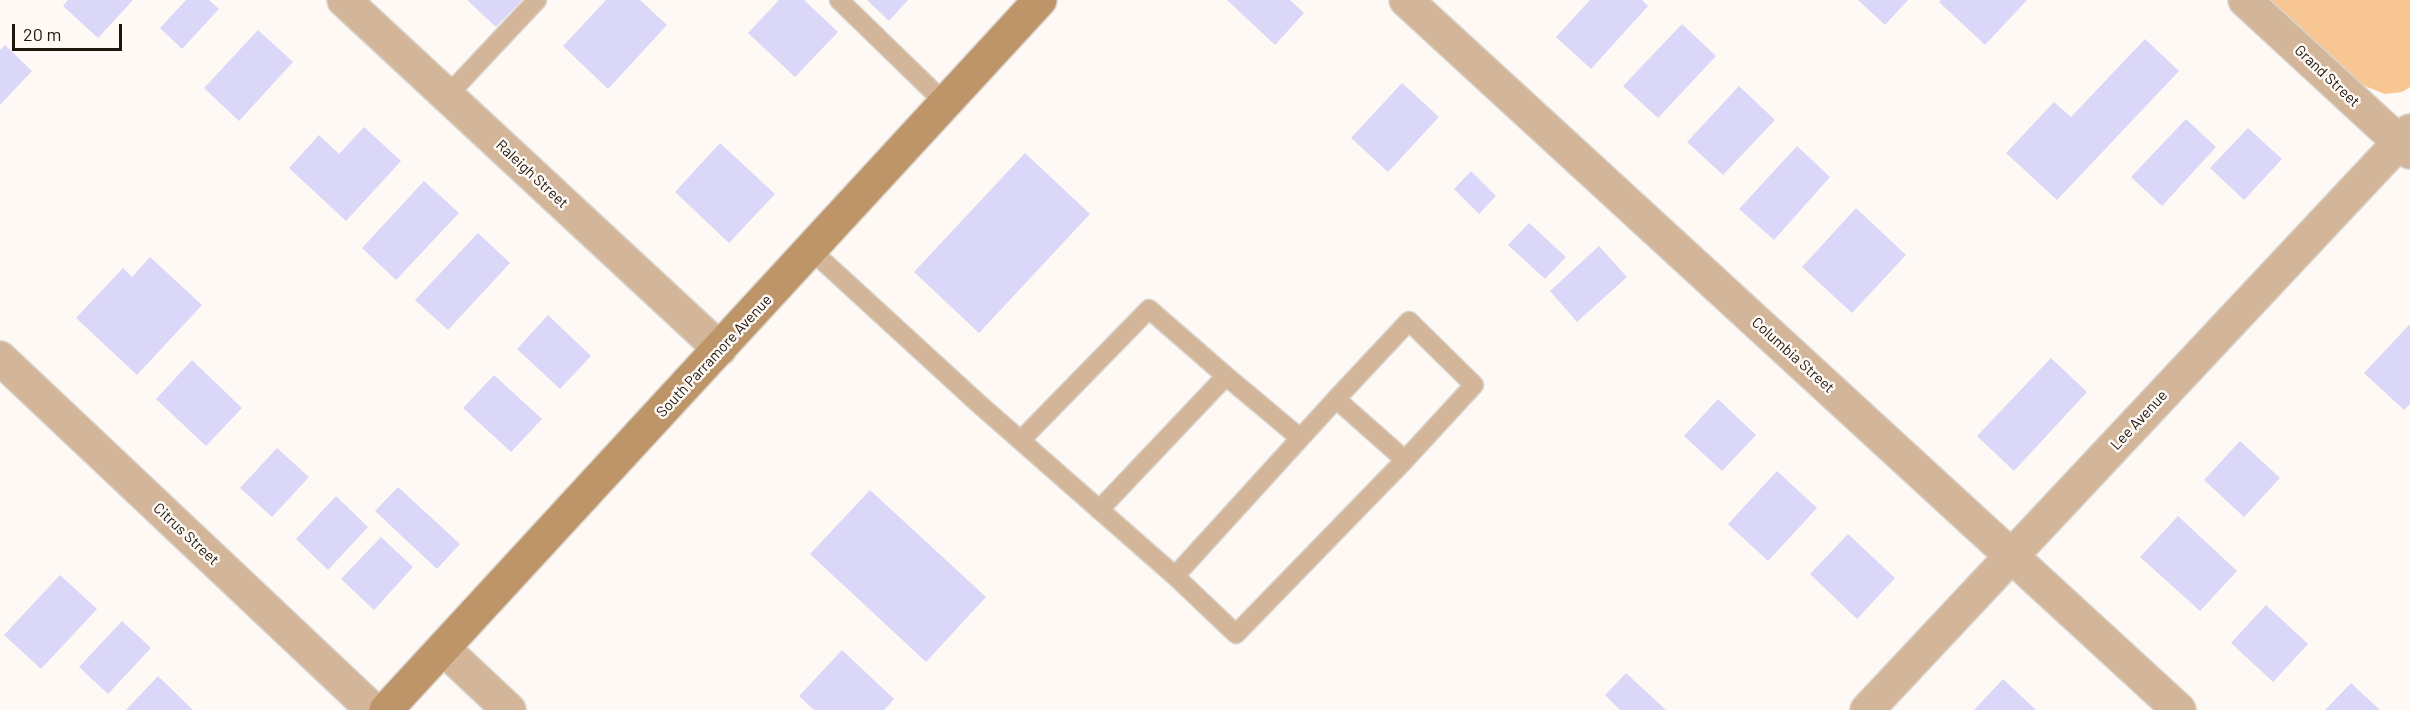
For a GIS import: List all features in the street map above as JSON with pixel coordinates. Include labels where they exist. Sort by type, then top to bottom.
[{"type":"street","name":"Raleigh Street","points":[[344,0],[720,349]]},
{"type":"street","name":"South Parramore Avenue","points":[[386,710],[1040,0]]},
{"type":"street","name":"Columbia Street","points":[[1406,0],[2179,710]]},
{"type":"street","name":"Grand Street","points":[[2244,0],[2407,142]]},
{"type":"street","name":"Lee Avenue","points":[[1868,710],[2407,142]]},
{"type":"street","name":"Citrus Street","points":[[0,358],[373,710]]},
{"type":"street","points":[[443,648],[509,710]]},
{"type":"lane","points":[[447,96],[537,0]]},
{"type":"lane","points":[[839,0],[945,103]]},
{"type":"lane","points":[[811,250],[1175,576],[1236,634],[1405,460],[1474,385],[1409,321],[1175,576]]},
{"type":"lane","points":[[1021,440],[1149,309],[1300,438]]},
{"type":"lane","points":[[1099,510],[1226,376]]},
{"type":"lane","points":[[1336,399],[1405,460]]},
{"type":"shaded area","points":[[2270,0],[2410,0],[2410,87],[2402,92],[2385,94],[2362,85]]},
{"type":"building","points":[[68,0],[133,0],[98,38],[63,6]]},
{"type":"building","points":[[186,0],[209,0],[219,9],[182,49],[160,28]]},
{"type":"building","points":[[467,0],[522,0],[496,27]]},
{"type":"building","points":[[606,0],[640,0],[667,25],[608,89],[563,46]]},
{"type":"building","points":[[779,0],[804,0],[838,32],[795,77],[748,33]]},
{"type":"building","points":[[867,0],[908,0],[889,21]]},
{"type":"building","points":[[1227,0],[1290,0],[1304,13],[1275,45]]},
{"type":"building","points":[[1590,0],[1642,0],[1648,6],[1591,69],[1556,37]]},
{"type":"building","points":[[1858,0],[1908,0],[1885,25]]},
{"type":"building","points":[[1941,0],[2027,0],[1985,45],[1939,2]]},
{"type":"building","points":[[1682,24],[1716,56],[1658,118],[1623,86]]},
{"type":"building","points":[[258,30],[293,62],[239,121],[204,88]]},
{"type":"building","points":[[2145,39],[2179,71],[2057,200],[2006,153],[2054,102],[2071,117]]},
{"type":"building","points":[[5,45],[32,71],[0,105],[0,50]]},
{"type":"building","points":[[1402,83],[1439,117],[1388,172],[1351,138]]},
{"type":"building","points":[[1739,86],[1775,120],[1723,175],[1687,142]]},
{"type":"building","points":[[2186,119],[2216,147],[2162,206],[2131,177]]},
{"type":"building","points":[[364,127],[401,161],[346,221],[289,168],[319,135],[339,154]]},
{"type":"building","points":[[2248,128],[2282,159],[2244,200],[2210,168]]},
{"type":"building","points":[[720,143],[775,194],[729,243],[675,192]]},
{"type":"building","points":[[1797,146],[1830,177],[1774,240],[1739,209]]},
{"type":"building","points":[[1025,153],[1090,214],[979,333],[914,272]]},
{"type":"building","points":[[1471,171],[1496,196],[1479,214],[1454,189]]},
{"type":"building","points":[[424,181],[459,213],[396,280],[362,248]]},
{"type":"building","points":[[1856,208],[1906,255],[1852,313],[1802,267]]},
{"type":"building","points":[[1529,223],[1566,257],[1545,279],[1508,245]]},
{"type":"building","points":[[478,233],[510,263],[448,330],[415,300]]},
{"type":"building","points":[[1599,246],[1627,277],[1577,322],[1550,291]]},
{"type":"building","points":[[150,257],[202,305],[137,375],[76,318],[123,268],[132,277]]},
{"type":"building","points":[[548,315],[591,356],[560,389],[517,349]]},
{"type":"building","points":[[2410,324],[2410,404],[2404,410],[2364,373]]},
{"type":"building","points":[[2051,358],[2087,392],[2014,471],[1977,436]]},
{"type":"building","points":[[192,360],[242,408],[206,446],[156,399]]},
{"type":"building","points":[[494,375],[542,419],[511,452],[463,408]]},
{"type":"building","points":[[1718,399],[1756,435],[1722,471],[1684,436]]},
{"type":"building","points":[[2240,441],[2280,478],[2244,517],[2204,480]]},
{"type":"building","points":[[277,448],[309,477],[272,517],[240,488]]},
{"type":"building","points":[[1777,471],[1817,508],[1768,561],[1728,524]]},
{"type":"building","points":[[398,487],[460,544],[437,569],[375,511]]},
{"type":"building","points":[[870,490],[986,597],[926,662],[810,554]]},
{"type":"building","points":[[336,496],[368,527],[328,570],[296,539]]},
{"type":"building","points":[[2178,516],[2237,571],[2200,611],[2140,557]]},
{"type":"building","points":[[1848,534],[1895,578],[1857,619],[1810,574]]},
{"type":"building","points":[[381,537],[413,567],[374,610],[341,579]]},
{"type":"building","points":[[60,575],[97,609],[41,669],[4,635]]},
{"type":"building","points":[[2266,605],[2308,644],[2273,682],[2231,643]]},
{"type":"building","points":[[122,621],[151,648],[108,694],[79,667]]},
{"type":"building","points":[[842,650],[894,699],[884,710],[814,710],[799,696]]},
{"type":"building","points":[[1626,673],[1666,710],[1620,710],[1605,695]]},
{"type":"building","points":[[158,676],[193,710],[126,710]]},
{"type":"building","points":[[2003,679],[2036,710],[1974,710]]},
{"type":"building","points":[[2351,683],[2380,710],[2325,710]]}]
